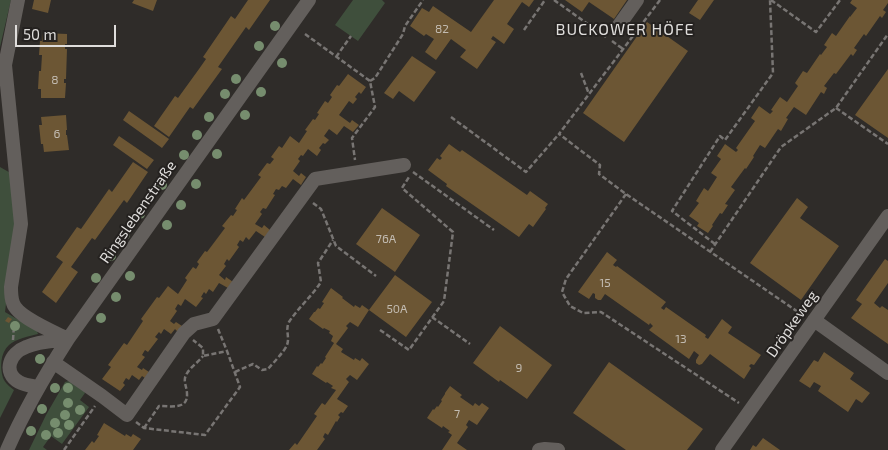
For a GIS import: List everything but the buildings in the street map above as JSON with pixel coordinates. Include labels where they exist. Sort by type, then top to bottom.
[{"type":"street","points":[[18,0],[5,65],[21,224],[11,287],[13,304],[21,314],[68,339]]},
{"type":"street","name":"Ringslebenstraße","points":[[7,450],[38,387],[68,339],[308,0]]},
{"type":"street","points":[[617,28],[637,0]]},
{"type":"street","points":[[54,362],[127,415],[184,333],[194,324],[213,319],[315,179],[357,172],[408,168]]},
{"type":"street","name":"Dröpkeweg","points":[[722,450],[809,318],[888,216]]},
{"type":"street","points":[[809,318],[888,373]]},
{"type":"street","points":[[38,387],[20,383],[11,375],[11,359],[16,352],[25,347],[40,342],[68,339]]},
{"type":"street","points":[[539,450],[558,450]]},
{"type":"path","points":[[370,81],[375,78],[383,66],[403,34],[405,26],[423,0]]},
{"type":"path","points":[[524,30],[545,0]]},
{"type":"path","points":[[554,0],[623,49]]},
{"type":"path","points":[[451,117],[526,172],[559,134],[660,0]]},
{"type":"path","points":[[770,0],[816,32],[840,0]]},
{"type":"path","points":[[715,244],[672,211],[720,136],[725,140],[774,73],[770,0]]},
{"type":"path","points":[[305,34],[370,81],[374,106],[352,138],[357,172]]},
{"type":"path","points":[[710,252],[781,148],[836,108],[888,34]]},
{"type":"path","points":[[336,57],[351,36]]},
{"type":"path","points":[[581,73],[590,94]]},
{"type":"path","points":[[836,108],[888,144]]},
{"type":"path","points":[[559,134],[600,166],[599,174],[626,194],[809,318]]},
{"type":"path","points":[[380,330],[408,350],[444,300],[453,232],[402,188],[408,168],[494,230]]},
{"type":"path","points":[[626,194],[566,279],[562,292],[570,306],[583,313],[601,312],[743,405]]},
{"type":"path","points":[[303,196],[321,209],[336,246],[376,276]]},
{"type":"path","points":[[235,372],[253,364],[262,370],[268,369],[287,346],[287,328],[290,321],[321,282],[318,263],[333,240]]},
{"type":"path","points":[[11,359],[16,309]]},
{"type":"path","points":[[432,317],[470,344]]},
{"type":"path","points":[[127,415],[144,428],[205,435],[240,387],[213,319]]},
{"type":"path","points":[[184,333],[203,348],[203,356]]},
{"type":"path","points":[[144,428],[159,406],[179,407],[184,404],[187,399],[185,378],[203,356],[227,351]]},
{"type":"path","points":[[64,450],[102,396]]},
{"type":"green space","points":[[0,0],[11,0],[0,47]]},
{"type":"green space","points":[[353,0],[382,0],[385,3],[358,41],[335,25]]},
{"type":"green space","points":[[0,167],[14,175],[17,217],[5,312],[36,328],[38,334],[15,341],[6,348],[2,356],[1,370],[3,378],[14,390],[0,418]]},
{"type":"green space","points":[[73,380],[83,387],[85,393],[80,400],[89,407],[62,444],[51,436],[43,447],[47,450],[29,450],[65,382]]},
{"type":"district","name":"BUCKOWER HÖFE","points":[[625,30]]}]
